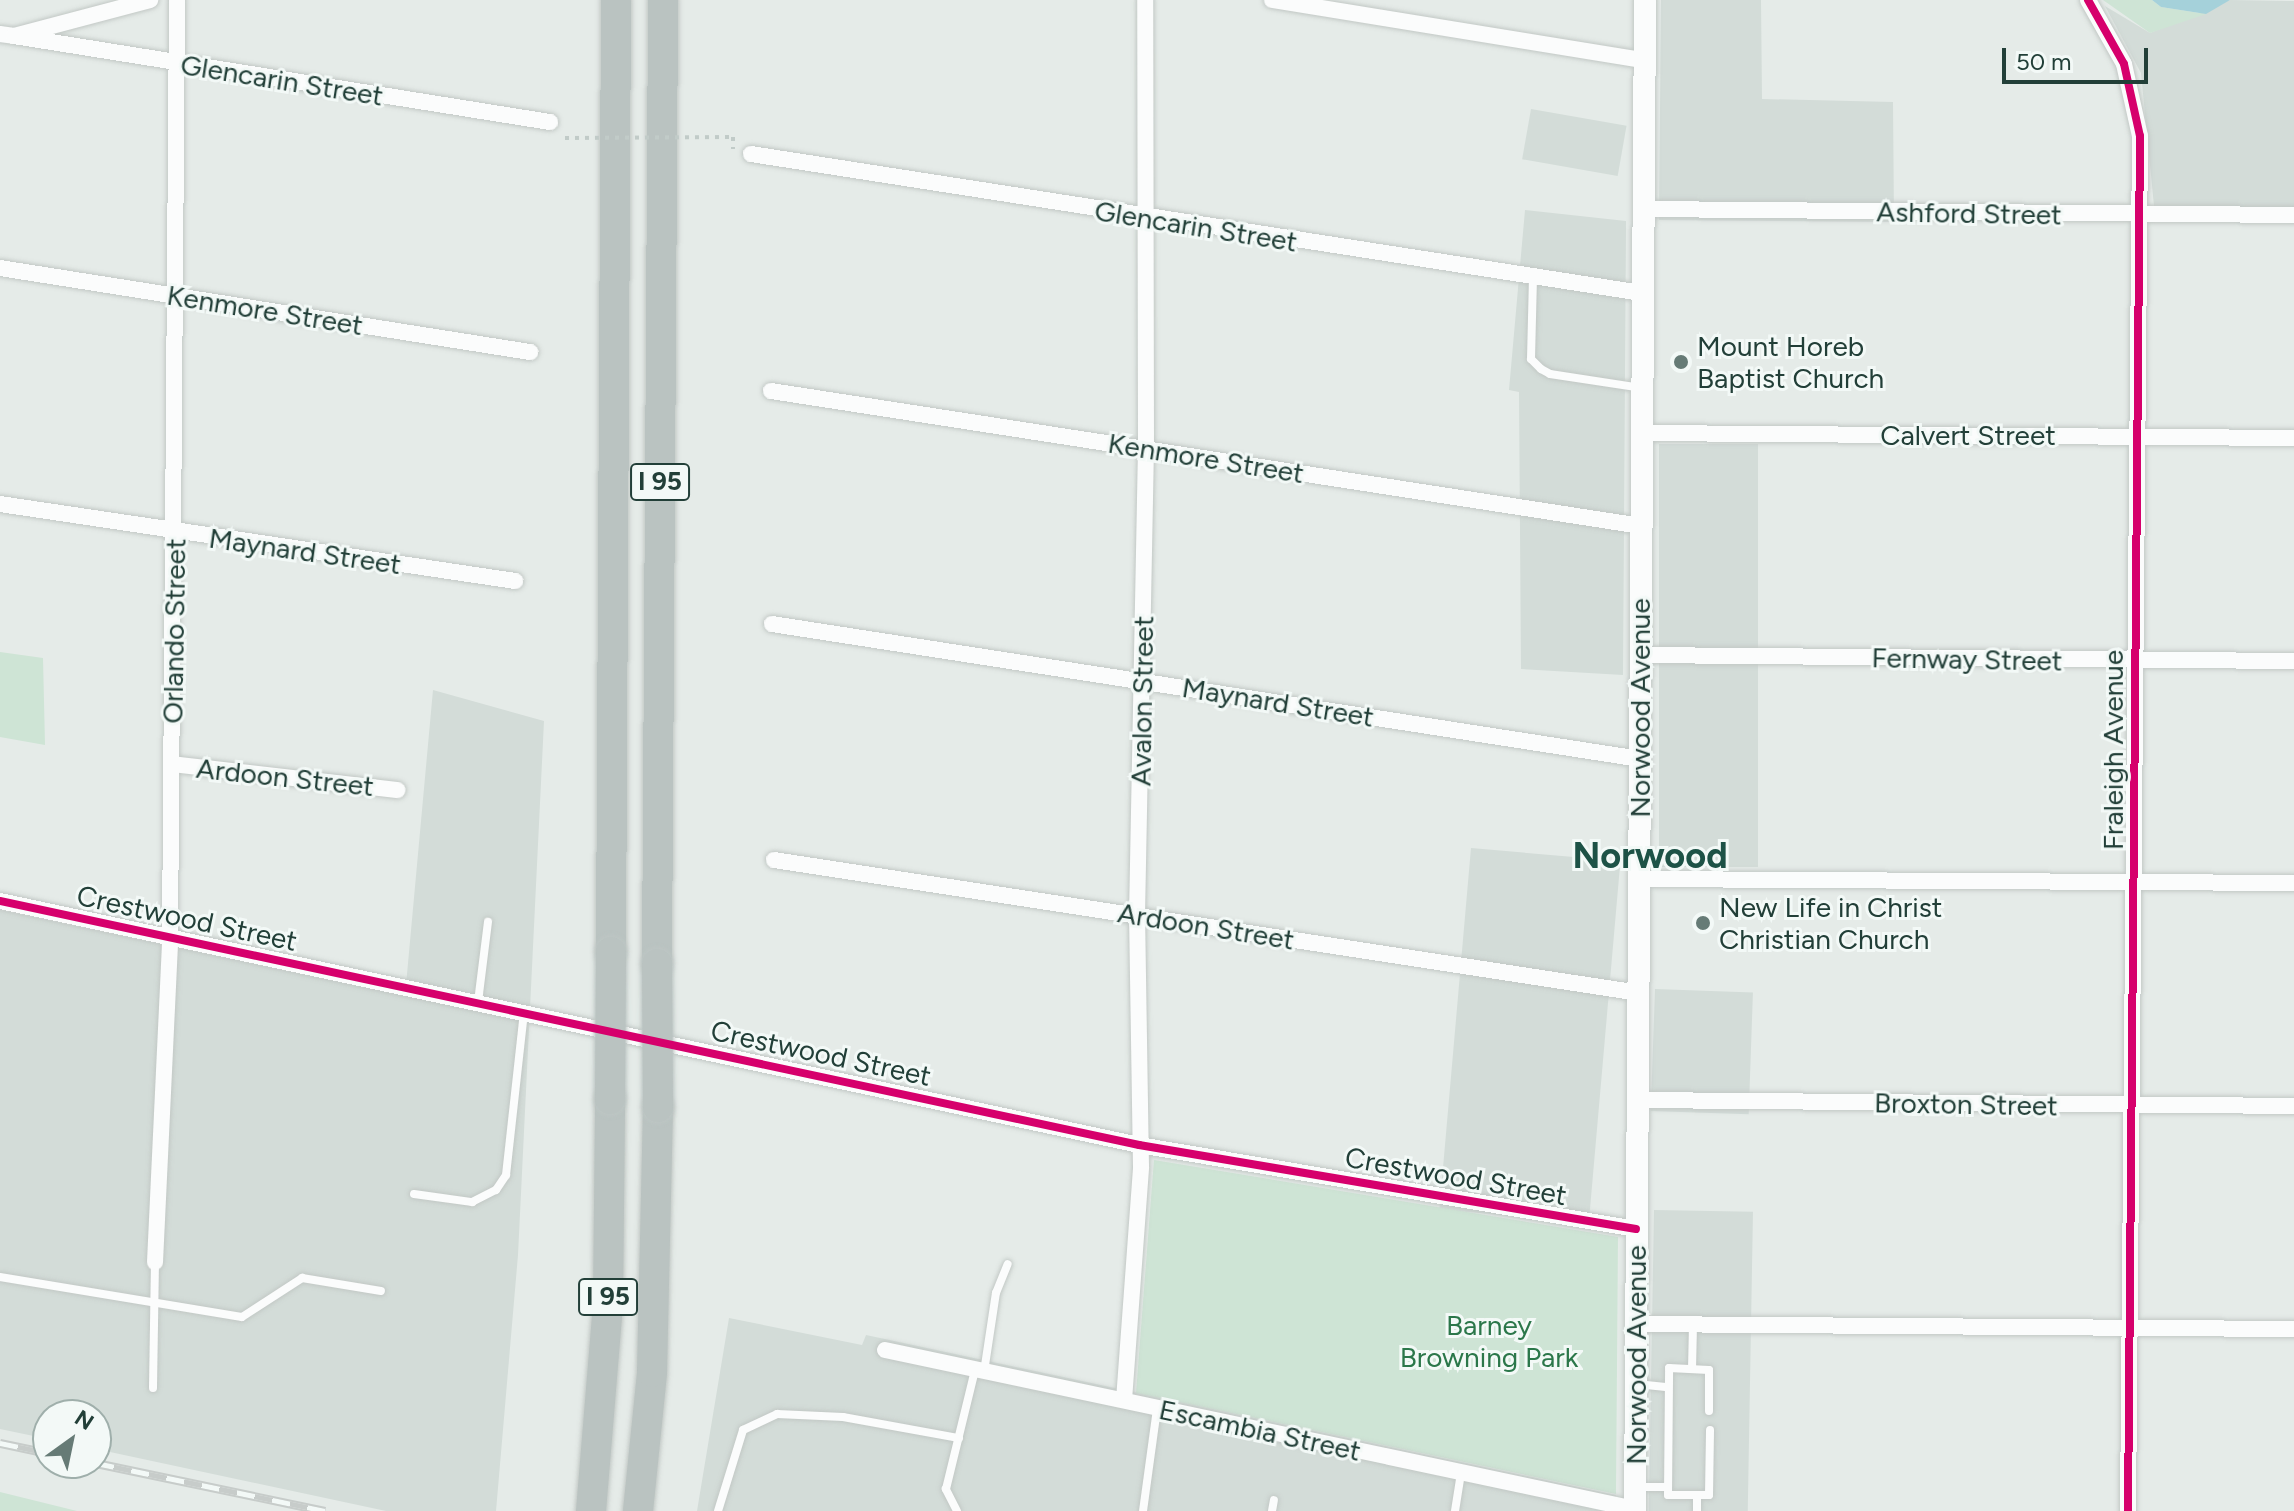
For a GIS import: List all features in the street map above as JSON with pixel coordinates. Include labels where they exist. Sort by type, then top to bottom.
[{"type":"highway","name":"I 95","points":[[592,1503],[608,1302],[616,0]]},
{"type":"highway","name":"I 95","points":[[639,1507],[652,1372],[658,1107],[663,0]]},
{"type":"main road","name":"Norwood Avenue","points":[[1635,1503],[1645,0]]},
{"type":"street","points":[[7,35],[150,0]]},
{"type":"street","name":"Orlando Street","points":[[155,1262],[170,938],[177,0]]},
{"type":"street","name":"Avalon Street","points":[[1124,1400],[1139,1145],[1137,916],[1146,448],[1145,0]]},
{"type":"street","points":[[1272,0],[1644,60]]},
{"type":"street","name":"Fraleigh Avenue","points":[[2088,0],[2124,64],[2136,100],[2142,215],[2137,436],[2128,1511]]},
{"type":"street","name":"Glencarin Street","points":[[7,35],[550,122]]},
{"type":"street","name":"Glencarin Street","points":[[751,154],[1144,219],[1642,293]]},
{"type":"street","name":"Ashford Street","points":[[1644,209],[2294,215]]},
{"type":"street","name":"Kenmore Street","points":[[0,268],[530,352]]},
{"type":"street","name":"Kenmore Street","points":[[771,391],[1641,526]]},
{"type":"street","name":"Calvert Street","points":[[1642,433],[2294,438]]},
{"type":"street","name":"Maynard Street","points":[[0,504],[515,581]]},
{"type":"street","name":"Maynard Street","points":[[772,624],[1640,759]]},
{"type":"street","name":"Fernway Street","points":[[1640,655],[2294,661]]},
{"type":"street","name":"Ardoon Street","points":[[172,764],[398,790]]},
{"type":"street","name":"Ardoon Street","points":[[774,860],[1639,993]]},
{"type":"street","points":[[1639,879],[2294,883]]},
{"type":"street","name":"Crestwood Street","points":[[0,901],[1139,1145],[1636,1229]]},
{"type":"street","name":"Broxton Street","points":[[1637,1100],[2294,1106]]},
{"type":"street","points":[[1637,1324],[2294,1329]]},
{"type":"street","name":"Escambia Street","points":[[885,1350],[1461,1473],[1635,1503]]},
{"type":"lane","points":[[1533,277],[1531,359],[1550,374],[1642,388]]},
{"type":"lane","points":[[478,1002],[488,922]]},
{"type":"lane","points":[[414,1194],[472,1202],[496,1190],[506,1175],[524,1011]]},
{"type":"lane","points":[[153,1388],[155,1262]]},
{"type":"lane","points":[[957,1511],[946,1489],[979,1371],[996,1293],[1008,1264]]},
{"type":"lane","points":[[0,1277],[242,1317],[302,1278],[381,1291]]},
{"type":"lane","points":[[1692,1369],[1693,1325]]},
{"type":"lane","points":[[1698,1432],[1710,1432],[1709,1495],[1668,1495],[1672,1458],[1669,1368],[1709,1370],[1709,1411]]},
{"type":"lane","points":[[1636,1384],[1668,1387]]},
{"type":"lane","points":[[1698,1399],[1710,1398]]},
{"type":"lane","points":[[1143,1511],[1157,1409]]},
{"type":"lane","points":[[718,1511],[743,1430],[777,1414],[843,1417],[959,1438]]},
{"type":"lane","points":[[1697,1459],[1709,1458]]},
{"type":"lane","points":[[1455,1511],[1461,1473]]},
{"type":"lane","points":[[1635,1503],[1668,1487]]},
{"type":"lane","points":[[1697,1495],[1697,1511]]},
{"type":"lane","points":[[1272,1511],[1274,1500]]},
{"type":"path","points":[[565,138],[733,137],[733,154]]},
{"type":"shaded area","points":[[1661,0],[1761,0],[1762,99],[1893,102],[1894,222],[1659,220]]},
{"type":"shaded area","points":[[2230,0],[2294,1],[2294,210],[2154,206],[2141,73],[2105,6],[2150,33]]},
{"type":"shaded area","points":[[1531,109],[1627,126],[1618,176],[1522,159]]},
{"type":"shaded area","points":[[1525,210],[1626,221],[1623,675],[1521,669],[1519,392],[1509,390]]},
{"type":"shaded area","points":[[1659,444],[1758,444],[1758,867],[1659,867]]},
{"type":"shaded area","points":[[433,690],[544,721],[518,1255],[496,1511],[386,1511],[112,1452],[112,1399],[32,1399],[32,1436],[0,1429],[0,910],[405,996]]},
{"type":"shaded area","points":[[1471,848],[1620,861],[1589,1223],[1439,1210]]},
{"type":"shaded area","points":[[1655,989],[1753,992],[1749,1114],[1651,1111]]},
{"type":"shaded area","points":[[1654,1210],[1753,1212],[1748,1511],[1649,1511]]},
{"type":"shaded area","points":[[729,1318],[862,1345],[866,1335],[1616,1495],[1616,1511],[697,1511]]},
{"type":"green space","points":[[2103,0],[2152,0],[2161,7],[2206,14],[2150,33]]},
{"type":"green space","points":[[0,652],[43,658],[45,745],[0,737]]},
{"type":"green space","name":"Barney Browning Park","points":[[1154,1160],[1618,1237],[1616,1494],[1136,1393]]},
{"type":"green space","points":[[0,1492],[77,1511],[0,1511]]},
{"type":"water","points":[[2152,0],[2230,0],[2206,14],[2161,7]]},
{"type":"railway","points":[[0,1443],[32,1450]]},
{"type":"railway","points":[[112,1466],[325,1511]]},
{"type":"cycle path","points":[[2088,0],[2124,64],[2140,136],[2128,1511]]},
{"type":"cycle path","points":[[0,901],[1139,1145],[1636,1229]]},
{"type":"place","name":"Mount Horeb Baptist Church","points":[[1681,362]]},
{"type":"place","name":"New Life in Christ Christian Church","points":[[1703,923]]},
{"type":"district","name":"Norwood","points":[[1650,856]]}]
